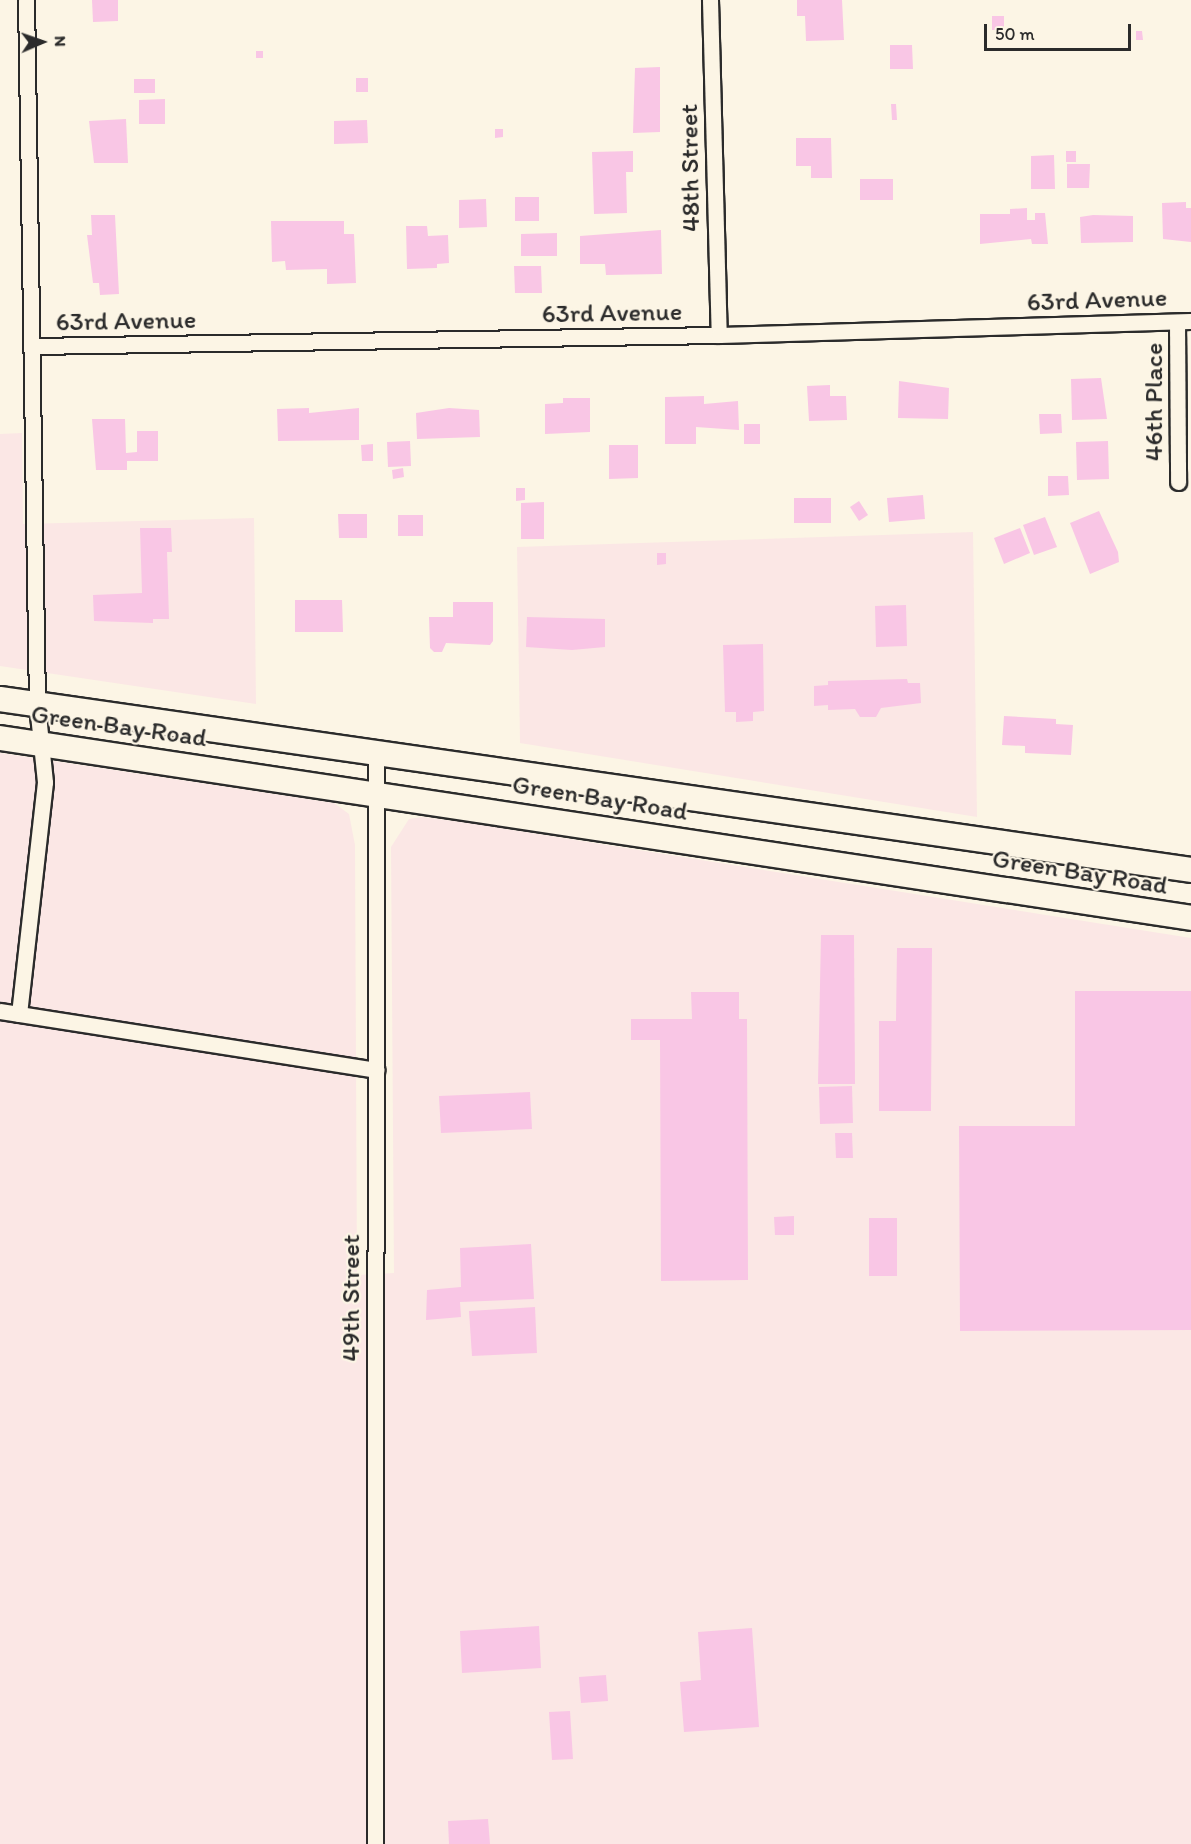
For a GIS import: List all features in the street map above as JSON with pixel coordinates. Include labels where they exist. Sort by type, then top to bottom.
[{"type":"main road","name":"Green Bay Road","points":[[0,699],[1191,870]]},
{"type":"main road","name":"Green Bay Road","points":[[0,738],[376,793],[1191,918]]},
{"type":"street","points":[[19,1014],[45,782],[43,744],[37,705],[26,0]]},
{"type":"street","name":"48th Street","points":[[710,0],[718,335]]},
{"type":"street","name":"63rd Avenue","points":[[33,346],[718,335],[1184,322]]},
{"type":"street","name":"46th Place","points":[[1178,482],[1184,322]]},
{"type":"street","name":"49th Street","points":[[375,1844],[376,752]]},
{"type":"street","points":[[0,1011],[375,1070]]},
{"type":"shaded area","points":[[22,433],[23,524],[254,518],[256,704],[0,666],[0,434]]},
{"type":"shaded area","points":[[973,532],[977,817],[520,743],[517,547]]},
{"type":"shaded area","points":[[0,753],[334,803],[349,814],[355,845],[357,1275],[394,1273],[391,847],[409,819],[422,817],[469,823],[1191,938],[1191,1844],[0,1844]]},
{"type":"building","points":[[92,0],[118,0],[118,21],[93,22]]},
{"type":"building","points":[[797,0],[842,0],[844,40],[806,41],[805,16],[797,16]]},
{"type":"building","points":[[992,16],[1004,16],[1004,30],[992,30]]},
{"type":"building","points":[[1136,31],[1142,31],[1143,40],[1136,40]]},
{"type":"building","points":[[890,45],[912,45],[913,69],[890,69]]},
{"type":"building","points":[[256,51],[263,51],[263,58],[256,58]]},
{"type":"building","points":[[660,67],[660,132],[633,133],[635,68]]},
{"type":"building","points":[[356,78],[368,78],[368,92],[356,92]]},
{"type":"building","points":[[134,79],[155,79],[155,93],[134,93]]},
{"type":"building","points":[[165,99],[165,124],[139,124],[139,100]]},
{"type":"building","points":[[891,104],[896,104],[897,120],[892,120]]},
{"type":"building","points":[[126,119],[128,163],[94,163],[89,121]]},
{"type":"building","points":[[367,120],[368,143],[334,144],[334,121]]},
{"type":"building","points":[[495,129],[503,129],[503,137],[495,138]]},
{"type":"building","points":[[796,138],[831,138],[832,178],[811,178],[811,166],[796,166]]},
{"type":"building","points":[[633,151],[633,172],[626,172],[627,213],[594,214],[592,152]]},
{"type":"building","points":[[1066,151],[1076,151],[1076,162],[1066,162]]},
{"type":"building","points":[[1054,155],[1055,189],[1031,189],[1031,156]]},
{"type":"building","points":[[1067,164],[1090,164],[1089,188],[1067,188]]},
{"type":"building","points":[[860,179],[893,179],[893,200],[860,200]]},
{"type":"building","points":[[515,197],[539,197],[539,221],[515,221]]},
{"type":"building","points":[[486,199],[487,227],[459,228],[459,200]]},
{"type":"building","points":[[1186,202],[1186,208],[1191,208],[1191,242],[1163,239],[1162,203]]},
{"type":"building","points":[[1027,208],[1027,220],[1035,220],[1035,213],[1045,213],[1048,244],[1032,244],[1031,239],[980,244],[980,214],[1010,214],[1010,209]]},
{"type":"building","points":[[91,215],[115,215],[119,294],[100,295],[99,283],[93,283],[87,235],[92,235]]},
{"type":"building","points":[[1133,216],[1133,242],[1081,243],[1080,217]]},
{"type":"building","points":[[271,221],[344,221],[344,234],[354,234],[356,283],[327,284],[327,269],[286,270],[285,261],[272,262]]},
{"type":"building","points":[[406,226],[427,226],[428,236],[448,235],[449,263],[437,264],[437,268],[407,269]]},
{"type":"building","points":[[661,230],[662,274],[606,275],[605,264],[580,264],[580,236]]},
{"type":"building","points":[[557,233],[557,256],[521,256],[521,234]]},
{"type":"building","points":[[514,266],[541,266],[542,293],[515,293]]},
{"type":"building","points":[[1101,378],[1107,419],[1072,420],[1071,379]]},
{"type":"building","points":[[899,381],[949,388],[948,419],[898,418]]},
{"type":"building","points":[[830,385],[830,396],[846,396],[847,420],[809,421],[807,386]]},
{"type":"building","points":[[704,396],[704,404],[738,401],[739,430],[696,427],[696,444],[665,444],[665,397]]},
{"type":"building","points":[[563,398],[590,398],[590,432],[545,434],[545,404],[563,403]]},
{"type":"building","points":[[309,408],[309,413],[359,408],[359,440],[278,441],[277,409]]},
{"type":"building","points":[[449,408],[479,410],[480,437],[417,439],[416,413]]},
{"type":"building","points":[[1039,414],[1061,414],[1062,433],[1040,434]]},
{"type":"building","points":[[92,419],[125,419],[126,453],[137,452],[137,431],[158,431],[158,461],[127,461],[127,470],[96,470]]},
{"type":"building","points":[[744,424],[760,424],[760,444],[744,444]]},
{"type":"building","points":[[410,441],[411,466],[388,467],[387,442]]},
{"type":"building","points":[[1108,441],[1109,479],[1077,480],[1076,442]]},
{"type":"building","points":[[373,444],[373,461],[362,461],[361,445]]},
{"type":"building","points":[[609,445],[638,445],[638,478],[609,479]]},
{"type":"building","points":[[403,468],[404,477],[393,479],[392,470]]},
{"type":"building","points":[[1048,476],[1068,476],[1069,495],[1048,496]]},
{"type":"building","points":[[516,488],[525,488],[525,500],[516,501]]},
{"type":"building","points":[[923,495],[925,519],[889,522],[887,498]]},
{"type":"building","points":[[794,498],[831,498],[831,523],[794,523]]},
{"type":"building","points":[[859,501],[868,515],[859,521],[850,507]]},
{"type":"building","points":[[544,502],[544,539],[521,539],[521,503]]},
{"type":"building","points":[[1099,511],[1118,552],[1119,562],[1090,574],[1070,523]]},
{"type":"building","points":[[338,514],[367,514],[367,538],[339,538]]},
{"type":"building","points":[[398,515],[423,515],[423,536],[398,536]]},
{"type":"building","points":[[1045,517],[1057,547],[1034,555],[1023,525]]},
{"type":"building","points":[[140,528],[171,528],[172,552],[167,552],[169,619],[153,619],[153,623],[94,621],[93,595],[142,593]]},
{"type":"building","points":[[1020,528],[1030,553],[1004,564],[994,538]]},
{"type":"building","points":[[657,553],[666,553],[666,564],[657,565]]},
{"type":"building","points":[[295,600],[342,600],[343,632],[295,632]]},
{"type":"building","points":[[453,602],[493,602],[493,641],[490,645],[446,643],[442,652],[434,652],[430,648],[429,617],[453,617]]},
{"type":"building","points":[[906,605],[907,646],[876,647],[875,606]]},
{"type":"building","points":[[527,617],[605,619],[605,647],[572,650],[526,647]]},
{"type":"building","points":[[763,644],[764,711],[753,712],[753,721],[736,722],[736,712],[725,712],[723,645]]},
{"type":"building","points":[[907,679],[908,683],[920,683],[921,703],[881,708],[876,717],[860,717],[855,709],[828,710],[828,705],[814,706],[814,686],[828,685],[828,681]]},
{"type":"building","points":[[1004,716],[1056,719],[1056,724],[1073,725],[1071,755],[1025,753],[1025,746],[1002,745]]},
{"type":"building","points":[[821,935],[854,935],[855,1084],[818,1084]]},
{"type":"building","points":[[897,948],[932,948],[931,1111],[879,1111],[879,1021],[896,1021]]},
{"type":"building","points":[[1075,991],[1191,991],[1191,1330],[960,1331],[959,1126],[1075,1126]]},
{"type":"building","points":[[691,992],[739,992],[739,1019],[747,1019],[748,1280],[661,1281],[660,1040],[631,1040],[631,1019],[692,1019]]},
{"type":"building","points":[[852,1086],[853,1123],[820,1124],[819,1087]]},
{"type":"building","points":[[530,1092],[532,1129],[441,1133],[439,1096]]},
{"type":"building","points":[[835,1133],[852,1133],[853,1158],[836,1158]]},
{"type":"building","points":[[794,1216],[794,1235],[775,1235],[774,1217]]},
{"type":"building","points":[[869,1218],[897,1218],[897,1276],[869,1276]]},
{"type":"building","points":[[531,1244],[534,1299],[460,1302],[461,1317],[426,1320],[427,1290],[461,1287],[460,1248]]},
{"type":"building","points":[[535,1307],[537,1353],[472,1356],[469,1311]]},
{"type":"building","points":[[539,1626],[541,1668],[462,1673],[460,1631]]},
{"type":"building","points":[[752,1628],[759,1727],[684,1732],[680,1682],[701,1680],[698,1632]]},
{"type":"building","points":[[606,1675],[608,1701],[581,1703],[579,1677]]},
{"type":"building","points":[[570,1711],[573,1759],[552,1760],[549,1712]]},
{"type":"building","points":[[488,1819],[490,1844],[449,1844],[448,1821]]}]
